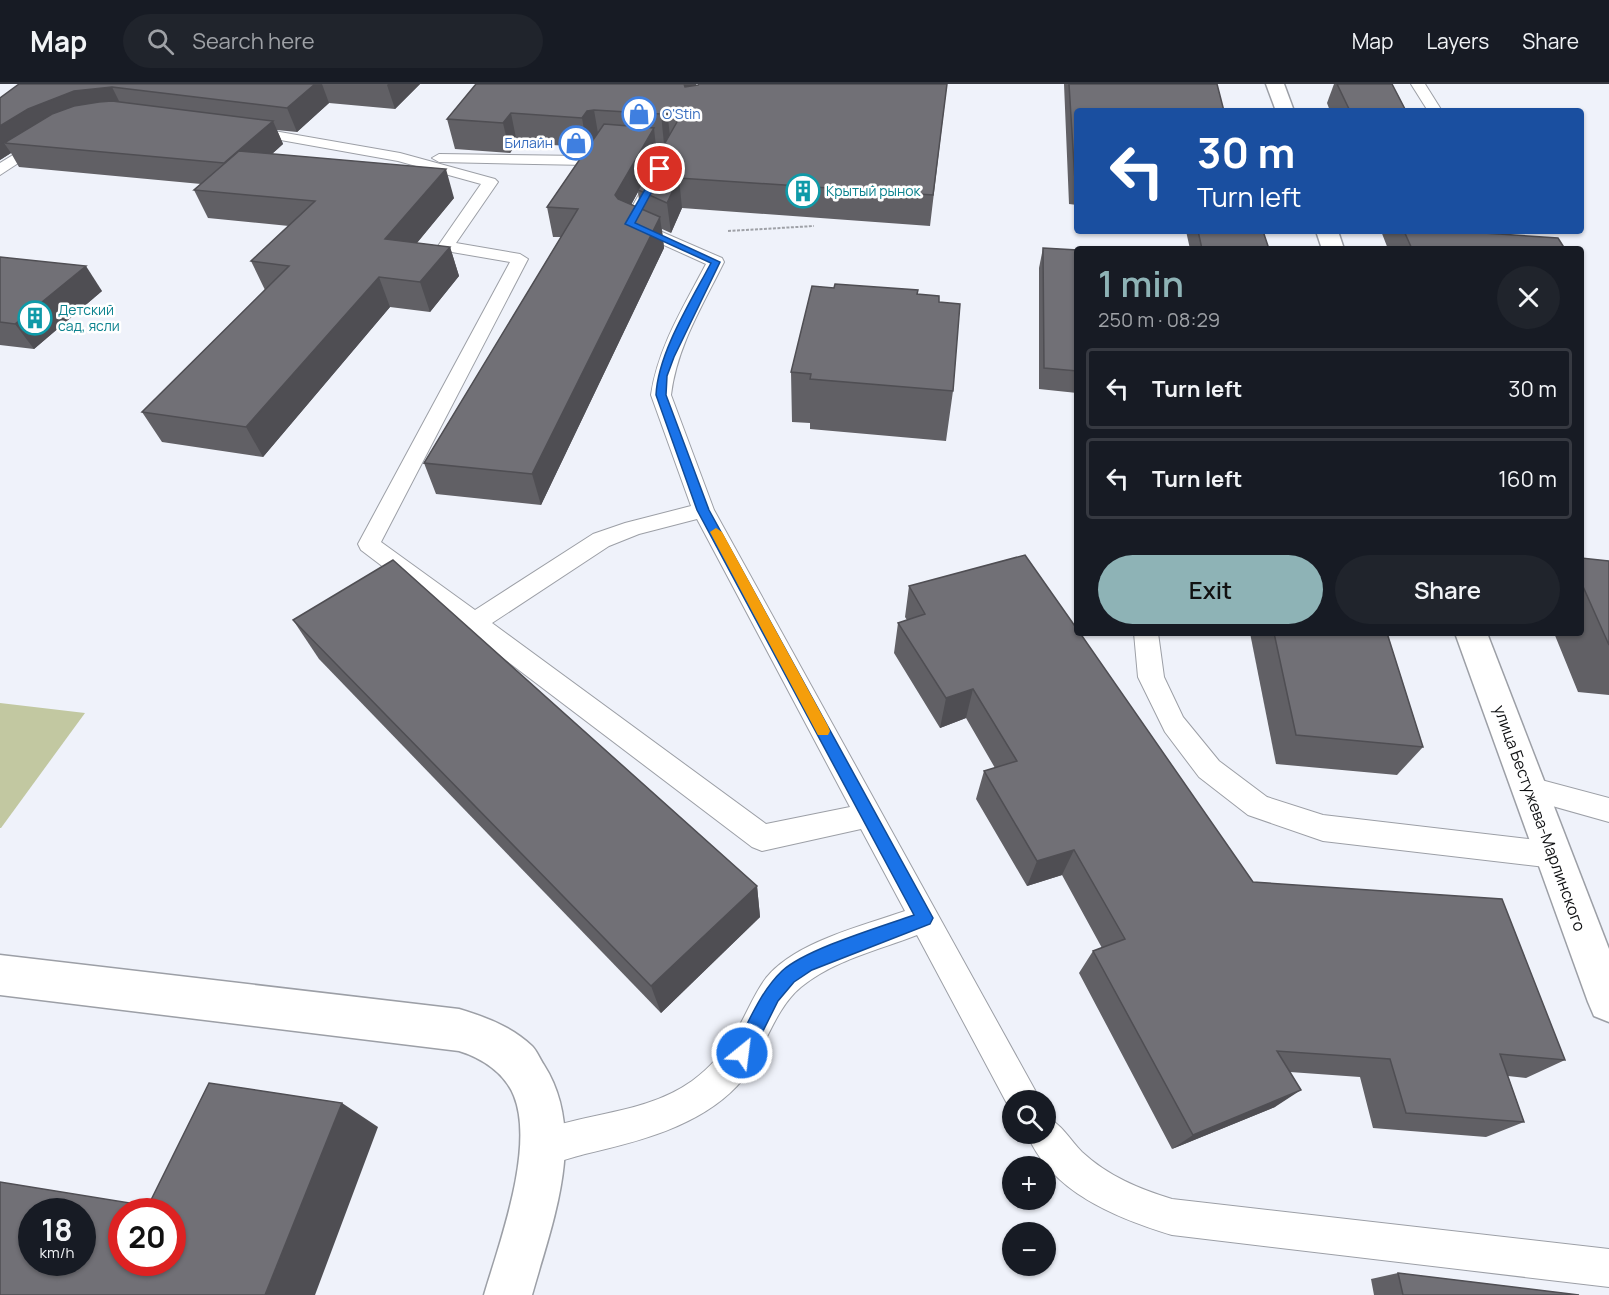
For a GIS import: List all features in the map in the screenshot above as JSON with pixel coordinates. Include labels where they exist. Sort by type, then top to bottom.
[{"type":"street","points":[[1275,84],[1283,108]]},
{"type":"street","name":"улица Бестужева-Марлинского","points":[[1472,636],[1609,1002]]},
{"type":"street","points":[[0,975],[459,1030],[490,1041],[515,1059],[530,1081],[540,1107],[544,1146],[540,1174],[508,1295]]},
{"type":"lane","points":[[1418,84],[1433,108]]},
{"type":"lane","points":[[227,128],[400,157],[490,182],[446,246],[520,259],[369,544],[762,838],[869,815]]},
{"type":"lane","points":[[0,170],[58,132]]},
{"type":"lane","points":[[400,157],[587,160],[599,145],[673,146],[630,224],[716,262],[662,376],[661,395],[703,510],[1018,1090]]},
{"type":"lane","points":[[474,623],[601,540],[633,528],[703,510]]},
{"type":"lane","points":[[1146,636],[1151,677],[1174,724],[1209,769],[1258,806],[1323,828],[1554,855]]},
{"type":"lane","points":[[1530,789],[1609,810]]},
{"type":"lane","points":[[544,1146],[662,1117],[697,1098],[723,1076],[742,1053],[772,996],[788,977],[806,964],[924,918]]},
{"type":"lane","points":[[1051,1144],[1077,1171],[1102,1190],[1134,1206],[1172,1217],[1609,1268]]},
{"type":"path","points":[[722,231],[814,226]]},
{"type":"green space","points":[[0,703],[85,713],[1,828],[0,828]]},
{"type":"building","points":[[19,84],[315,84],[287,108],[112,87],[74,91],[28,109],[0,126],[0,98]]},
{"type":"building","points":[[476,84],[684,84],[685,87],[699,84],[947,84],[933,195],[679,178],[667,203],[638,190],[681,114],[677,108],[667,108],[661,114],[594,110],[587,111],[582,118],[511,113],[503,123],[447,119]]},
{"type":"building","points":[[1069,84],[1217,84],[1223,108],[1074,108],[1074,165]]},
{"type":"building","points":[[1337,84],[1392,84],[1404,108],[1349,108]]},
{"type":"building","points":[[112,101],[273,121],[224,163],[4,143],[52,114],[74,106]]},
{"type":"building","points":[[604,124],[654,128],[615,195],[618,199],[660,217],[532,474],[424,463],[578,209],[547,207]]},
{"type":"building","points":[[239,151],[446,169],[385,239],[450,247],[420,282],[379,277],[246,427],[142,412],[289,266],[251,261],[315,201],[194,190]]},
{"type":"building","points":[[1199,234],[1264,234],[1268,246],[1201,246]]},
{"type":"building","points":[[1405,234],[1498,234],[1558,238],[1563,246],[1411,246]]},
{"type":"building","points":[[1043,248],[1074,250],[1074,371],[1044,368]]},
{"type":"building","points":[[0,257],[86,266],[15,324],[0,322]]},
{"type":"building","points":[[835,284],[918,290],[917,294],[939,296],[939,302],[960,304],[953,391],[810,379],[811,374],[791,372],[812,286],[834,288]]},
{"type":"building","points":[[1025,555],[1074,625],[1074,636],[1082,636],[1253,882],[1502,899],[1565,1060],[1500,1054],[1524,1122],[1406,1113],[1390,1059],[1277,1051],[1301,1090],[1193,1135],[1093,951],[1125,939],[1074,850],[1037,861],[984,771],[1017,761],[973,689],[946,698],[898,623],[925,614],[909,586]]},
{"type":"building","points":[[1584,558],[1609,561],[1609,645],[1584,589]]},
{"type":"building","points":[[393,560],[757,886],[651,986],[293,620]]},
{"type":"building","points":[[1275,636],[1388,636],[1423,747],[1296,735]]},
{"type":"building","points":[[209,1083],[342,1103],[265,1295],[0,1295],[0,1182],[108,1200],[108,1276],[186,1276],[186,1198],[152,1198]]},
{"type":"building","points":[[1398,1273],[1579,1295],[1403,1295]]},
{"type":"slow traffic","points":[[716,532],[823,731]]},
{"type":"place","name":"O'Stin","points":[[639,114]]},
{"type":"place","name":"Билайн","points":[[576,143]]},
{"type":"place","name":"Крытый рынок","points":[[803,191]]},
{"type":"place","name":"Детский сад, ясли","points":[[35,318]]},
{"type":"route","points":[[660,169],[630,224],[716,262],[669,357],[662,376],[661,395],[703,510],[924,918],[806,964],[788,977],[772,996],[742,1053]]}]
